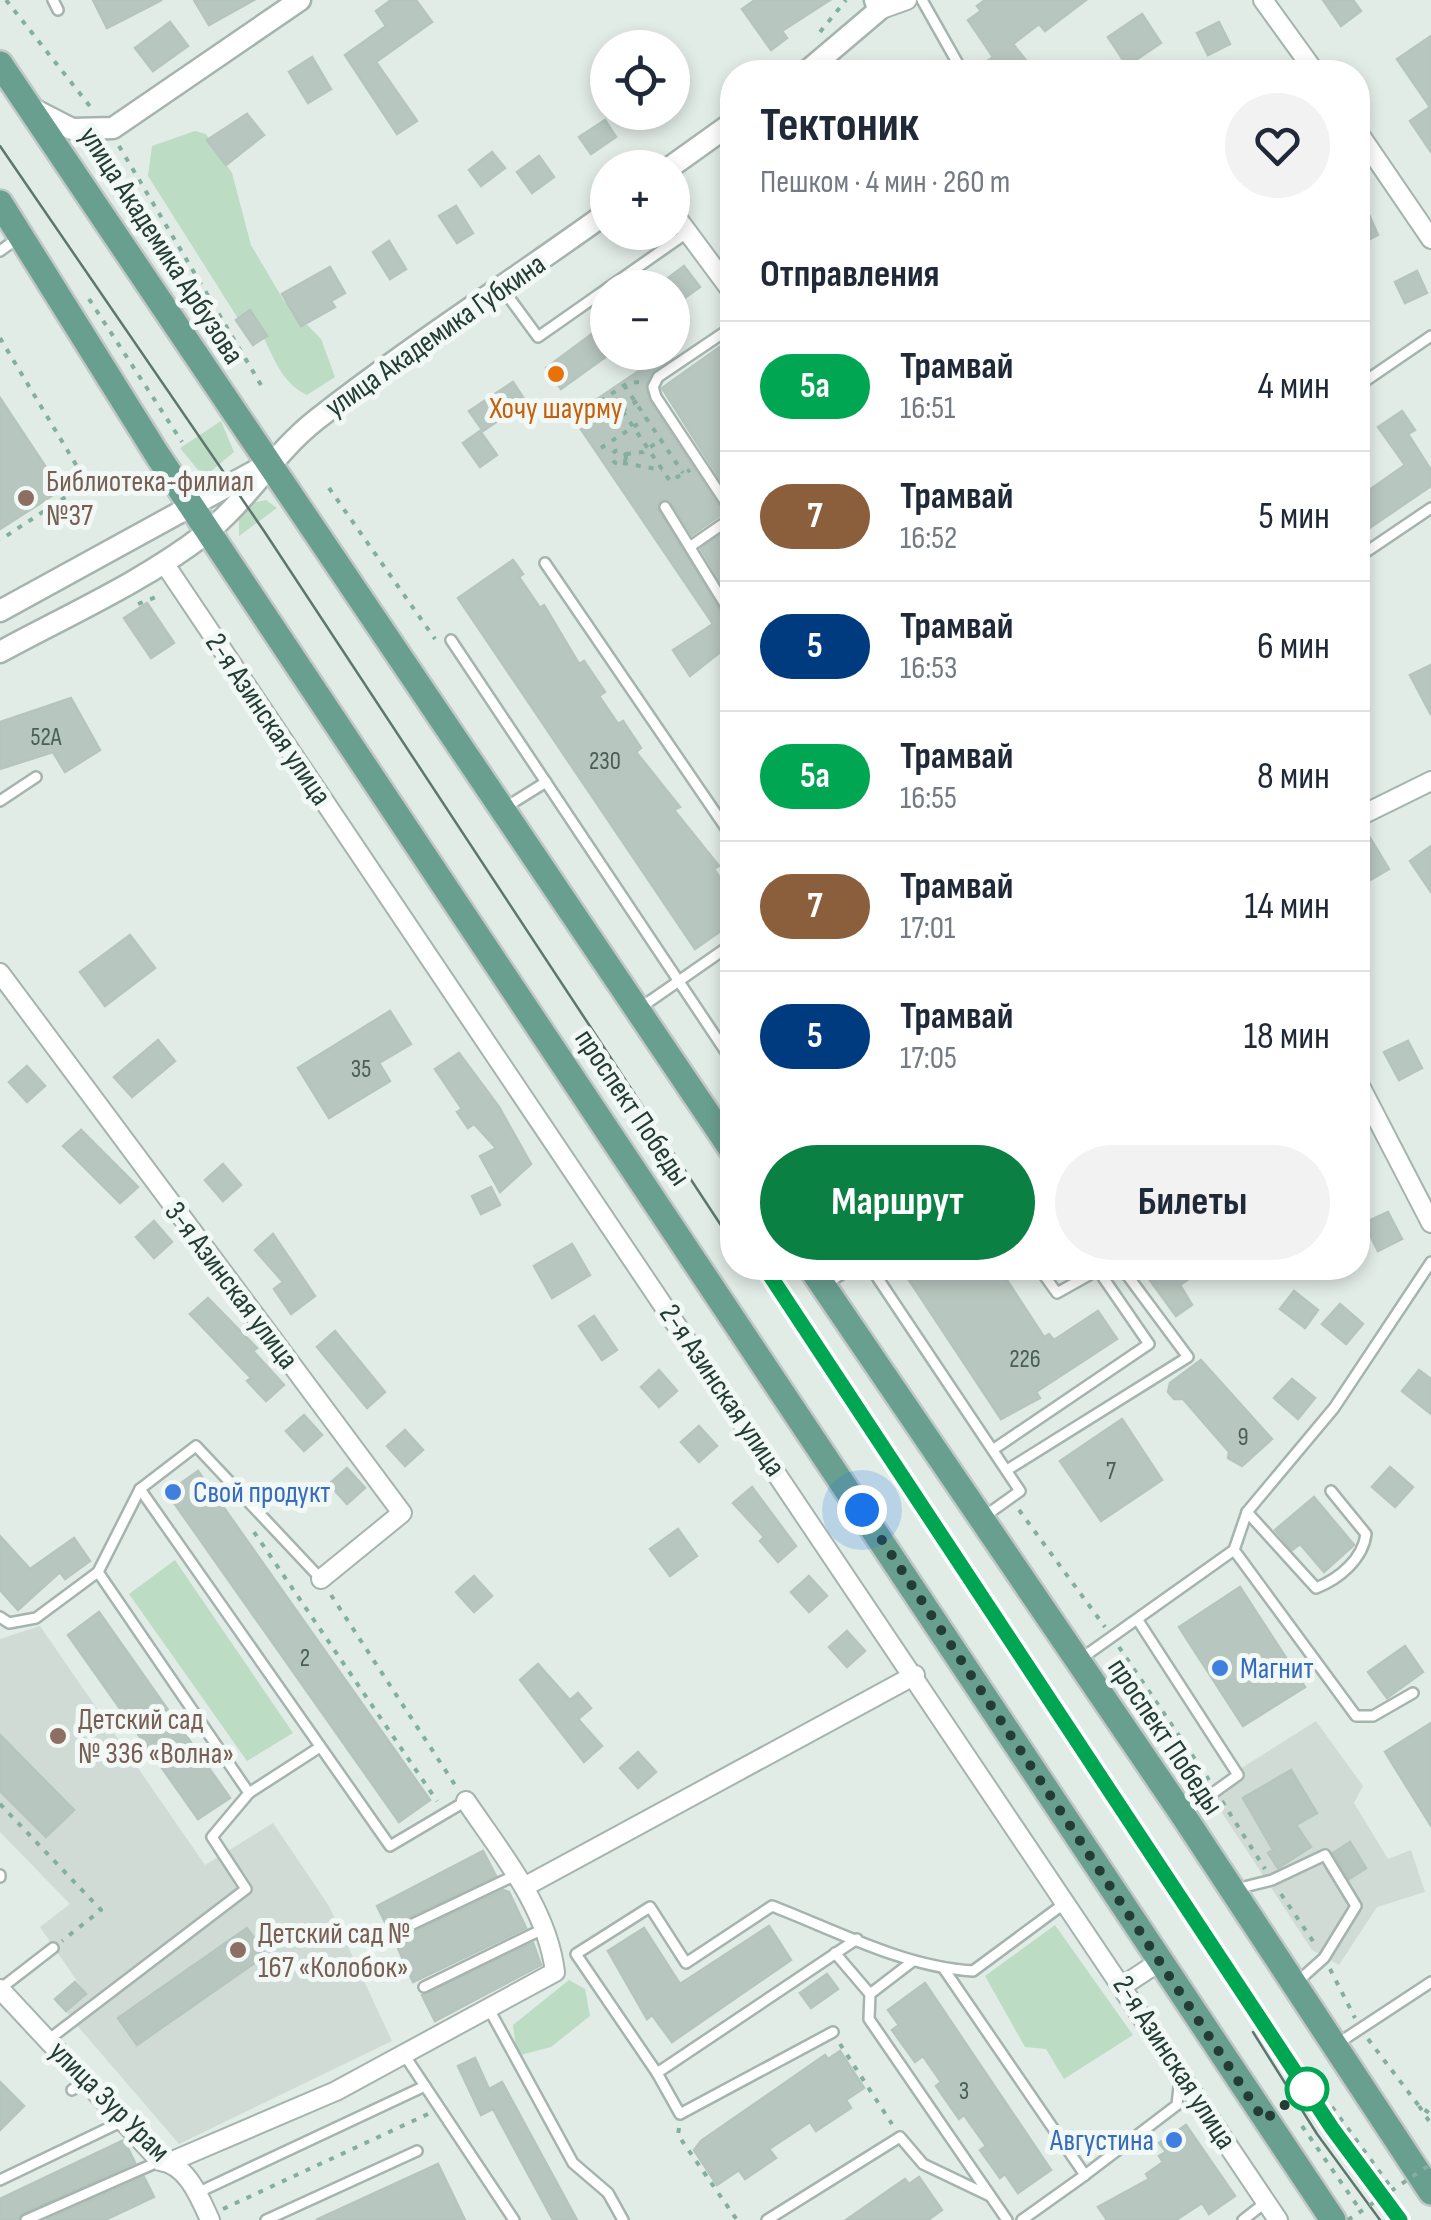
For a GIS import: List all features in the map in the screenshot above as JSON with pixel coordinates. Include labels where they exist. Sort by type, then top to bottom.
[{"type":"main road","name":"улица Академика Арбузова","points":[[0,64],[34,109],[268,464]]},
{"type":"main road","points":[[0,203],[10,244],[208,532]]},
{"type":"main road","name":"проспект Победы","points":[[268,464],[720,1132]]},
{"type":"main road","name":"проспект Победы","points":[[208,532],[1333,2220]]},
{"type":"main road","name":"проспект Победы","points":[[820,1280],[1182,1815],[1431,2192]]},
{"type":"street","points":[[34,109],[72,129],[107,128],[146,107],[300,0]]},
{"type":"street","points":[[819,60],[877,5],[906,0]]},
{"type":"street","points":[[1263,0],[1306,60]]},
{"type":"street","points":[[690,153],[720,132]]},
{"type":"street","points":[[1370,150],[1431,239]]},
{"type":"street","name":"улица Академика Губкина","points":[[0,652],[164,563],[208,532],[250,491],[268,464],[316,420],[590,225]]},
{"type":"street","points":[[690,235],[720,276]]},
{"type":"street","name":"улица Академика Губкина","points":[[0,611],[268,464]]},
{"type":"street","name":"2-я Азинская улица","points":[[164,563],[1124,1984],[1278,2220]]},
{"type":"street","points":[[1370,811],[1431,781]]},
{"type":"street","name":"3-я Азинская улица","points":[[0,973],[20,986],[402,1514],[321,1578]]},
{"type":"street","points":[[1370,1105],[1431,1222]]},
{"type":"street","points":[[520,1881],[916,1675]]},
{"type":"street","points":[[165,2161],[298,2110],[555,1972],[544,1929],[520,1881],[466,1801]]},
{"type":"street","points":[[1124,1984],[1162,1960]]},
{"type":"street","name":"улица Зур Урам","points":[[0,1989],[48,2040],[78,2085],[165,2161],[197,2193],[212,2216]]},
{"type":"lane","points":[[922,0],[956,60]]},
{"type":"lane","points":[[634,270],[662,250]]},
{"type":"lane","points":[[502,288],[538,336],[590,300]]},
{"type":"lane","points":[[720,335],[658,377],[654,387],[662,407],[720,496]]},
{"type":"lane","points":[[1370,378],[1431,336]]},
{"type":"lane","points":[[665,508],[720,596]]},
{"type":"lane","points":[[1370,549],[1431,508]]},
{"type":"lane","points":[[691,546],[720,524]]},
{"type":"lane","points":[[545,563],[720,819]]},
{"type":"lane","points":[[451,640],[720,1042]]},
{"type":"lane","points":[[0,801],[36,777]]},
{"type":"lane","points":[[502,809],[546,782]]},
{"type":"lane","points":[[638,1009],[720,952]]},
{"type":"lane","points":[[1076,1662],[1139,1622],[1234,1550],[1247,1512],[1334,1408],[1431,1262]]},
{"type":"lane","points":[[880,1280],[1020,1491],[981,1519]]},
{"type":"lane","points":[[1047,1280],[1057,1293],[1080,1280]]},
{"type":"lane","points":[[994,1449],[1149,1344],[1105,1280]]},
{"type":"lane","points":[[1007,1470],[1188,1357],[1131,1280]]},
{"type":"lane","points":[[0,1617],[9,1622],[36,1618],[98,1572],[140,1488],[196,1446],[321,1578]]},
{"type":"lane","points":[[140,1488],[390,1846],[466,1801]]},
{"type":"lane","points":[[1247,1512],[1316,1588],[1332,1581],[1364,1550],[1366,1534],[1330,1491]]},
{"type":"lane","points":[[1234,1550],[1356,1716],[1374,1716],[1413,1693]]},
{"type":"lane","points":[[98,1572],[249,1793]]},
{"type":"lane","points":[[1139,1622],[1238,1775],[1182,1815]]},
{"type":"lane","points":[[48,2040],[246,1889],[212,1837],[249,1793],[320,1747]]},
{"type":"lane","points":[[1230,1891],[1272,1880],[1325,1855],[1356,1906],[1324,1958],[1294,1985]]},
{"type":"lane","points":[[398,1930],[520,1881]]},
{"type":"lane","points":[[832,2032],[680,2114],[657,2072],[576,1954],[650,1908],[686,1963],[772,1906],[914,1961],[944,1970],[974,1971],[1067,1901]]},
{"type":"lane","points":[[424,1987],[544,1929]]},
{"type":"lane","points":[[657,2072],[856,1939]]},
{"type":"lane","points":[[0,1989],[54,1948]]},
{"type":"lane","points":[[836,1953],[870,1994],[869,2018],[1008,2220]]},
{"type":"lane","points":[[870,1994],[914,1961]]},
{"type":"lane","points":[[944,1970],[1085,2175]]},
{"type":"lane","points":[[1334,2046],[1431,1982]]},
{"type":"lane","points":[[488,2008],[573,2162],[608,2193],[623,2220]]},
{"type":"lane","points":[[403,2053],[514,2220]]},
{"type":"lane","points":[[1022,2220],[1177,2105],[1181,2070]]},
{"type":"lane","points":[[197,2193],[424,2086]]},
{"type":"lane","points":[[0,2180],[123,2121]]},
{"type":"lane","points":[[767,2220],[900,2137],[923,2164],[991,2196]]},
{"type":"lane","points":[[266,2220],[417,2151]]},
{"type":"lane","points":[[26,2220],[165,2161]]},
{"type":"lane","points":[[1243,2220],[1266,2202]]},
{"type":"path","points":[[6,0],[107,128],[264,390]]},
{"type":"path","points":[[84,290],[182,442]]},
{"type":"path","points":[[0,338],[87,482],[0,540]]},
{"type":"path","points":[[579,416],[624,385],[632,382],[654,387]]},
{"type":"path","points":[[624,385],[684,474]]},
{"type":"path","points":[[622,410],[654,387]]},
{"type":"path","points":[[611,394],[672,482],[700,463]]},
{"type":"path","points":[[601,448],[662,407]]},
{"type":"path","points":[[662,470],[613,458],[623,452],[648,448],[677,429]]},
{"type":"path","points":[[614,440],[623,452],[623,463]]},
{"type":"path","points":[[1011,1498],[1113,1638],[1216,1791],[1324,1958],[1361,2031],[1431,2124]]},
{"type":"path","points":[[250,1526],[445,1814]]},
{"type":"path","points":[[321,1578],[466,1801]]},
{"type":"path","points":[[0,1804],[101,1910],[54,1948]]},
{"type":"path","points":[[832,2032],[900,2137]]},
{"type":"path","points":[[1419,2106],[1431,2114]]},
{"type":"path","points":[[1332,2107],[1393,2190]]},
{"type":"path","points":[[212,2216],[440,2109]]},
{"type":"path","points":[[680,2114],[678,2134],[737,2220]]},
{"type":"path","points":[[1302,2126],[1361,2211]]},
{"type":"path","points":[[1348,2220],[1431,2164]]},
{"type":"shaded area","points":[[40,1626],[205,1865],[273,1823],[329,1906],[392,2041],[179,2144],[75,2023],[66,2011],[86,1994],[40,1927],[70,1904],[0,1832],[0,1639]]},
{"type":"shaded area","points":[[1316,1721],[1363,1786],[1354,1803],[1388,1859],[1411,1850],[1425,1892],[1377,1907],[1339,1965],[1312,1950],[1207,1790]]},
{"type":"green space","points":[[195,131],[206,134],[232,173],[251,245],[284,301],[321,339],[335,377],[307,395],[296,389],[280,370],[251,313],[239,320],[148,176],[152,146]]},
{"type":"green space","points":[[221,421],[234,452],[210,472],[198,470],[180,448]]},
{"type":"green space","points":[[266,500],[277,508],[239,536],[239,515],[252,503]]},
{"type":"green space","points":[[175,1560],[293,1733],[247,1761],[129,1594]]},
{"type":"green space","points":[[1055,1925],[1133,2035],[1064,2079],[1046,2049],[1025,2047],[985,1976]]},
{"type":"green space","points":[[569,1980],[585,1989],[590,2016],[551,2047],[517,2056],[513,2025]]},
{"type":"building","points":[[93,0],[162,0],[107,28]]},
{"type":"building","points":[[194,0],[254,0],[209,25]]},
{"type":"building","points":[[391,0],[416,0],[432,22],[376,62],[417,121],[397,134],[345,55],[386,26],[376,11]]},
{"type":"building","points":[[755,0],[830,0],[782,31],[787,38],[771,50],[742,9]]},
{"type":"building","points":[[985,0],[1086,0],[1045,31],[1039,24],[1013,44],[1026,60],[989,60],[993,57],[968,20],[981,11],[977,6]]},
{"type":"building","points":[[1323,0],[1353,0],[1361,11],[1341,26]]},
{"type":"building","points":[[1142,14],[1161,43],[1136,60],[1123,60],[1108,37]]},
{"type":"building","points":[[170,22],[188,46],[153,71],[135,48]]},
{"type":"building","points":[[1219,22],[1230,44],[1208,55],[1197,33]]},
{"type":"building","points":[[1431,36],[1431,152],[1410,121],[1430,107],[1397,59]]},
{"type":"building","points":[[312,57],[331,89],[308,103],[289,72]]},
{"type":"building","points":[[247,114],[264,135],[226,165],[207,140]]},
{"type":"building","points":[[590,130],[611,130],[616,137],[590,153],[579,137]]},
{"type":"building","points":[[492,152],[505,168],[481,186],[469,170]]},
{"type":"building","points":[[539,156],[554,177],[532,193],[517,172]]},
{"type":"building","points":[[456,206],[473,233],[457,243],[439,216]]},
{"type":"building","points":[[1370,217],[1378,235],[1370,239]]},
{"type":"building","points":[[389,241],[406,269],[390,279],[373,252]]},
{"type":"building","points":[[330,267],[345,293],[331,301],[335,307],[301,326],[282,294]]},
{"type":"building","points":[[1417,271],[1427,293],[1405,303],[1395,282]]},
{"type":"building","points":[[690,274],[700,287],[690,294]]},
{"type":"building","points":[[250,310],[267,336],[253,345],[236,320]]},
{"type":"building","points":[[590,335],[590,368],[561,389],[546,368]]},
{"type":"building","points":[[720,347],[720,479],[662,388]]},
{"type":"building","points":[[640,370],[654,370],[646,383],[648,399],[720,508],[720,515],[692,535],[670,500],[662,500],[657,508],[720,612],[720,652],[690,676],[673,650],[713,624],[572,416]]},
{"type":"building","points":[[513,382],[526,402],[483,431],[469,411]]},
{"type":"building","points":[[0,398],[61,490],[0,529]]},
{"type":"building","points":[[1402,411],[1415,430],[1408,434],[1431,470],[1431,486],[1370,528],[1370,490],[1405,465],[1378,427]]},
{"type":"building","points":[[480,431],[497,455],[480,467],[463,443]]},
{"type":"building","points":[[720,536],[720,581],[701,549]]},
{"type":"building","points":[[513,560],[523,574],[519,577],[540,608],[544,605],[579,664],[584,661],[605,692],[599,696],[618,724],[623,721],[641,748],[636,752],[680,807],[674,810],[719,866],[714,869],[720,878],[720,931],[695,949],[458,598]]},
{"type":"building","points":[[147,603],[174,643],[151,658],[124,618]]},
{"type":"building","points":[[1431,665],[1431,715],[1410,675]]},
{"type":"building","points":[[71,698],[100,750],[65,772],[53,752],[0,769],[0,722]]},
{"type":"building","points":[[1370,838],[1389,869],[1370,880]]},
{"type":"building","points":[[1431,846],[1431,892],[1410,861]]},
{"type":"building","points":[[130,935],[155,968],[105,1006],[80,972]]},
{"type":"building","points":[[390,1011],[411,1044],[379,1063],[390,1081],[329,1118],[298,1068]]},
{"type":"building","points":[[158,1040],[175,1061],[132,1097],[114,1077]]},
{"type":"building","points":[[1408,1041],[1422,1068],[1399,1080],[1384,1052]]},
{"type":"building","points":[[459,1053],[499,1107],[531,1164],[500,1192],[480,1156],[496,1148],[474,1124],[468,1128],[457,1112],[462,1109],[435,1069]]},
{"type":"building","points":[[27,1066],[45,1086],[27,1102],[9,1082]]},
{"type":"building","points":[[81,1130],[138,1187],[120,1203],[63,1146]]},
{"type":"building","points":[[223,1164],[241,1185],[223,1201],[205,1180]]},
{"type":"building","points":[[491,1187],[500,1205],[481,1214],[472,1196]]},
{"type":"building","points":[[1388,1212],[1402,1239],[1378,1251],[1370,1235],[1370,1220]]},
{"type":"building","points":[[154,1221],[172,1242],[154,1258],[136,1237]]},
{"type":"building","points":[[273,1234],[315,1296],[291,1314],[274,1289],[283,1282],[255,1250]]},
{"type":"building","points":[[572,1244],[590,1275],[552,1298],[534,1266]]},
{"type":"building","points":[[909,1280],[1007,1280],[1044,1337],[1049,1334],[1054,1340],[1098,1311],[1117,1339],[1036,1392],[1040,1398],[1001,1419]]},
{"type":"building","points":[[1150,1280],[1187,1280],[1180,1285],[1192,1305],[1176,1316]]},
{"type":"building","points":[[1294,1291],[1318,1310],[1305,1328],[1280,1309]]},
{"type":"building","points":[[208,1298],[257,1348],[253,1351],[284,1385],[266,1401],[247,1381],[251,1378],[190,1314]]},
{"type":"building","points":[[1340,1304],[1363,1324],[1346,1344],[1322,1324]]},
{"type":"building","points":[[594,1316],[617,1350],[602,1360],[579,1326]]},
{"type":"building","points":[[335,1331],[385,1392],[367,1408],[317,1347]]},
{"type":"building","points":[[1201,1360],[1272,1439],[1242,1466],[1228,1458],[1229,1452],[1183,1399],[1174,1399],[1168,1392],[1170,1383]]},
{"type":"building","points":[[659,1370],[677,1391],[659,1407],[641,1387]]},
{"type":"building","points":[[1419,1370],[1431,1379],[1431,1414],[1402,1391]]},
{"type":"building","points":[[1292,1379],[1315,1398],[1298,1419],[1274,1398]]},
{"type":"building","points":[[304,1415],[322,1435],[304,1451],[286,1431]]},
{"type":"building","points":[[1122,1419],[1162,1480],[1101,1521],[1060,1461]]},
{"type":"building","points":[[699,1426],[717,1446],[699,1462],[681,1442]]},
{"type":"building","points":[[405,1430],[423,1450],[405,1466],[387,1446]]},
{"type":"building","points":[[1390,1467],[1413,1487],[1395,1507],[1372,1487]]},
{"type":"building","points":[[347,1468],[365,1488],[347,1504],[329,1484]]},
{"type":"building","points":[[198,1471],[430,1800],[399,1822],[167,1493]]},
{"type":"building","points":[[752,1487],[796,1546],[778,1562],[760,1541],[764,1537],[733,1503]]},
{"type":"building","points":[[1314,1497],[1354,1545],[1324,1572],[1300,1544],[1292,1550],[1275,1530]]},
{"type":"building","points":[[678,1529],[697,1556],[670,1576],[650,1549]]},
{"type":"building","points":[[0,1536],[30,1569],[74,1538],[90,1561],[65,1579],[60,1572],[18,1610],[0,1590]]},
{"type":"building","points":[[474,1576],[492,1596],[474,1612],[456,1592]]},
{"type":"building","points":[[809,1576],[827,1596],[809,1612],[791,1592]]},
{"type":"building","points":[[1240,1587],[1305,1687],[1243,1726],[1179,1627]]},
{"type":"building","points":[[99,1612],[230,1798],[198,1819],[68,1635]]},
{"type":"building","points":[[847,1631],[865,1651],[847,1667],[829,1647]]},
{"type":"building","points":[[1405,1646],[1423,1672],[1387,1698],[1368,1672]]},
{"type":"building","points":[[538,1664],[570,1700],[578,1693],[591,1708],[578,1719],[602,1746],[584,1762],[520,1680]]},
{"type":"building","points":[[1431,1723],[1431,1826],[1385,1752]]},
{"type":"building","points":[[0,1735],[74,1810],[46,1837],[0,1791]]},
{"type":"building","points":[[638,1752],[656,1772],[638,1788],[620,1768]]},
{"type":"building","points":[[1291,1770],[1317,1813],[1296,1825],[1311,1847],[1278,1868],[1268,1853],[1273,1850],[1243,1798]]},
{"type":"building","points":[[1350,1842],[1366,1868],[1349,1879],[1333,1853]]},
{"type":"building","points":[[483,1851],[496,1876],[395,1924],[390,1932],[377,1906]]},
{"type":"building","points":[[503,1890],[509,1892],[526,1928],[413,1982],[393,1937],[401,1938]]},
{"type":"building","points":[[769,1926],[791,1960],[672,2042],[652,2015],[647,2019],[608,1951],[644,1928],[680,1984]]},
{"type":"building","points":[[247,1928],[266,1955],[137,2045],[118,2018]]},
{"type":"building","points":[[533,1943],[541,1965],[435,2021],[422,1995]]},
{"type":"building","points":[[827,1974],[838,1989],[811,2008],[800,1993]]},
{"type":"building","points":[[75,1982],[86,1994],[66,2011],[55,1999]]},
{"type":"building","points":[[925,1983],[1051,2170],[1018,2193],[1005,2174],[1000,2178],[980,2150],[986,2146],[964,2115],[959,2119],[936,2086],[941,2082],[923,2056],[915,2062],[892,2030],[899,2025],[888,2010]]},
{"type":"building","points":[[840,2051],[864,2088],[846,2100],[851,2108],[816,2131],[810,2122],[769,2149],[776,2158],[745,2179],[739,2170],[717,2185],[694,2150],[701,2141],[825,2055],[828,2059]]},
{"type":"building","points":[[475,2058],[489,2089],[502,2082],[577,2220],[553,2220],[493,2109],[481,2115],[458,2066]]},
{"type":"building","points":[[0,2082],[24,2106],[0,2130]]},
{"type":"building","points":[[1186,2125],[1235,2196],[1209,2214],[1202,2203],[1176,2220],[1107,2220],[1098,2207],[1149,2179],[1146,2174],[1163,2162],[1159,2156],[1166,2152],[1159,2143]]},
{"type":"building","points":[[124,2140],[135,2163],[23,2213],[18,2220],[0,2220],[0,2199]]},
{"type":"building","points":[[438,2164],[465,2220],[316,2220]]},
{"type":"building","points":[[144,2177],[154,2197],[105,2220],[46,2220]]},
{"type":"building","points":[[919,2177],[942,2210],[928,2220],[846,2220],[905,2179],[909,2184]]},
{"type":"tram line","points":[[0,146],[264,531],[720,1224]]},
{"type":"tram line","points":[[773,1280],[1332,2128],[1400,2220]]},
{"type":"tram line","name":"5а","points":[[773,1280],[1332,2128],[1400,2220]]},
{"type":"tram line","points":[[1253,2032],[1317,2134],[1380,2220]]},
{"type":"place","name":"Хочу шаурму","points":[[556,374]]},
{"type":"place","name":"Библиотека-филиал №37","points":[[26,498]]},
{"type":"place","name":"Свой продукт","points":[[173,1492]]},
{"type":"place","name":"Магнит","points":[[1220,1668]]},
{"type":"place","name":"Детский сад № 336 «Волна»","points":[[58,1736]]},
{"type":"place","name":"Детский сад № 167 «Колобок»","points":[[238,1950]]},
{"type":"place","name":"Августина","points":[[1174,2140]]},
{"type":"route","points":[[862,1510],[1264,2120],[1307,2089]]}]
